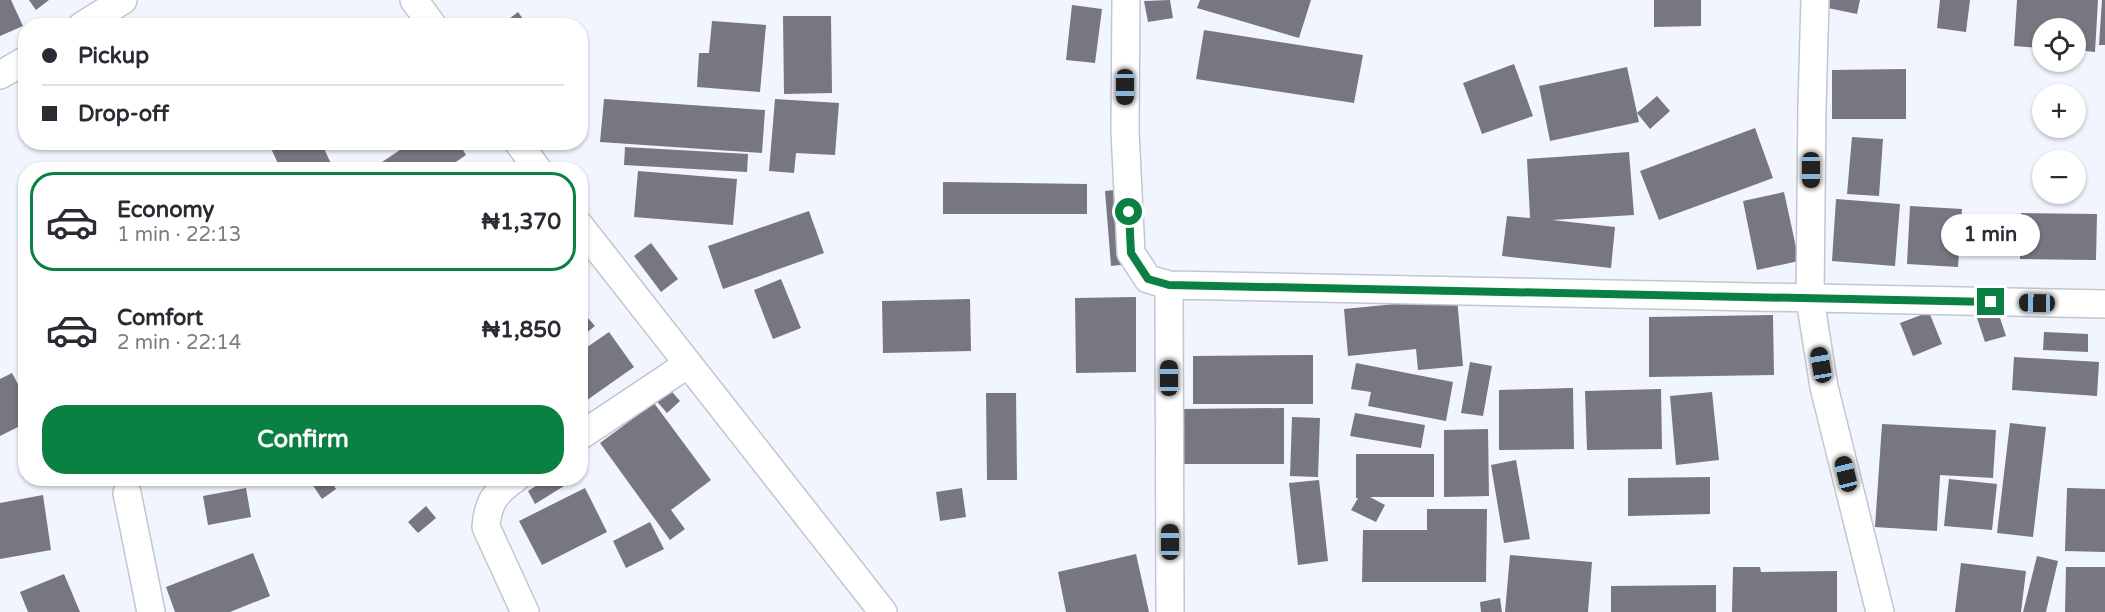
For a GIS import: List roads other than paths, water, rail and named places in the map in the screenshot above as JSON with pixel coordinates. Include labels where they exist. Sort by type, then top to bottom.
[{"type":"street","points":[[95,18],[123,0]]},
{"type":"street","points":[[414,0],[427,18]]},
{"type":"street","points":[[1126,0],[1125,131],[1131,253],[1148,279],[1169,285],[2105,304]]},
{"type":"street","points":[[1815,0],[1810,299],[1824,387],[1880,612]]},
{"type":"street","points":[[0,75],[18,65]]},
{"type":"street","points":[[588,236],[883,612]]},
{"type":"street","points":[[1169,285],[1170,612]]},
{"type":"street","points":[[588,431],[688,364]]},
{"type":"street","points":[[505,486],[498,491],[487,512],[486,527],[525,612]]},
{"type":"street","points":[[127,493],[152,612]]}]
